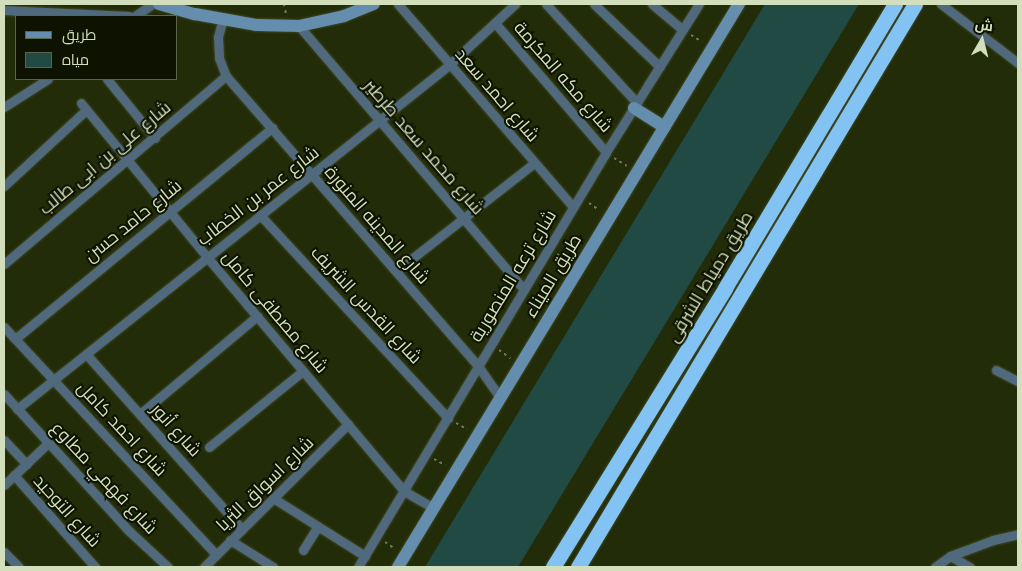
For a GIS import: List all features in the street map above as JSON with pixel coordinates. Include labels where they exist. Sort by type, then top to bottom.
[{"type":"highway","name":"طريق دمياط الشرقى","points":[[553,567],[725,288],[895,4]]},
{"type":"highway","name":"طريق دمياط الشرقى","points":[[578,567],[915,4]]},
{"type":"highway","points":[[725,288],[740,297]]},
{"type":"street","points":[[136,15],[152,4]]},
{"type":"street","points":[[159,4],[257,25],[299,26],[344,16],[374,4]]},
{"type":"street","name":"شارع احمد سعد","points":[[398,4],[573,207]]},
{"type":"street","name":"شارع عمر بن الخطاب","points":[[17,409],[449,65],[515,4]]},
{"type":"street","points":[[546,4],[636,106],[664,127]]},
{"type":"street","points":[[594,4],[660,67]]},
{"type":"street","points":[[652,4],[683,30]]},
{"type":"street","name":"شارع ترعه المنصورية","points":[[358,567],[606,152],[699,4]]},
{"type":"street","name":"طريق الميناء","points":[[398,567],[739,4]]},
{"type":"street","points":[[941,4],[1018,63]]},
{"type":"street","points":[[4,10],[22,13],[93,15]]},
{"type":"street","name":"شارع المدينه المنورة","points":[[223,18],[218,38],[219,51],[226,76],[478,366],[500,398]]},
{"type":"street","name":"شارع مكه المكرمة","points":[[495,23],[606,152]]},
{"type":"street","name":"شارع محمد سعد طرطير","points":[[299,26],[524,289]]},
{"type":"street","name":"شارع على بن ابى طالب","points":[[4,264],[128,161],[226,76]]},
{"type":"street","points":[[4,107],[46,80]]},
{"type":"street","points":[[108,80],[155,138]]},
{"type":"street","name":"شارع مصطفى كامل","points":[[4,186],[84,107],[256,316],[404,491],[434,508]]},
{"type":"street","name":"شارع حامد حسن","points":[[15,339],[272,128]]},
{"type":"street","points":[[396,271],[534,162]]},
{"type":"street","name":"شارع القدس الشريف","points":[[260,215],[448,418]]},
{"type":"street","points":[[140,414],[256,316]]},
{"type":"street","name":"شارع احمد كامل","points":[[4,327],[216,554]]},
{"type":"street","name":"شارع أنور","points":[[86,354],[242,529]]},
{"type":"street","points":[[996,370],[1018,381]]},
{"type":"street","points":[[209,447],[303,371]]},
{"type":"street","name":"شارع فهمي مطاوع","points":[[4,394],[129,532],[168,567]]},
{"type":"street","name":"شارع اسواق الثريا","points":[[204,567],[348,424]]},
{"type":"street","points":[[4,440],[26,464]]},
{"type":"street","points":[[4,485],[49,442]]},
{"type":"street","name":"شارع التوحيد","points":[[14,476],[95,567]]},
{"type":"street","points":[[274,498],[365,556]]},
{"type":"street","points":[[303,550],[318,526]]},
{"type":"street","points":[[935,567],[950,556],[993,540],[1018,534]]},
{"type":"street","points":[[230,540],[273,567]]},
{"type":"street","points":[[4,552],[19,567]]},
{"type":"street","points":[[950,556],[970,567]]},
{"type":"path","points":[[683,30],[712,48]]},
{"type":"path","points":[[606,152],[637,172]]},
{"type":"path","points":[[579,197],[610,216]]},
{"type":"path","points":[[549,249],[578,268]]},
{"type":"path","points":[[491,344],[520,365]]},
{"type":"path","points":[[448,418],[477,435]]},
{"type":"path","points":[[426,454],[456,471]]},
{"type":"path","points":[[376,537],[405,555]]},
{"type":"water","points":[[765,4],[859,4],[518,567],[425,567]]}]
